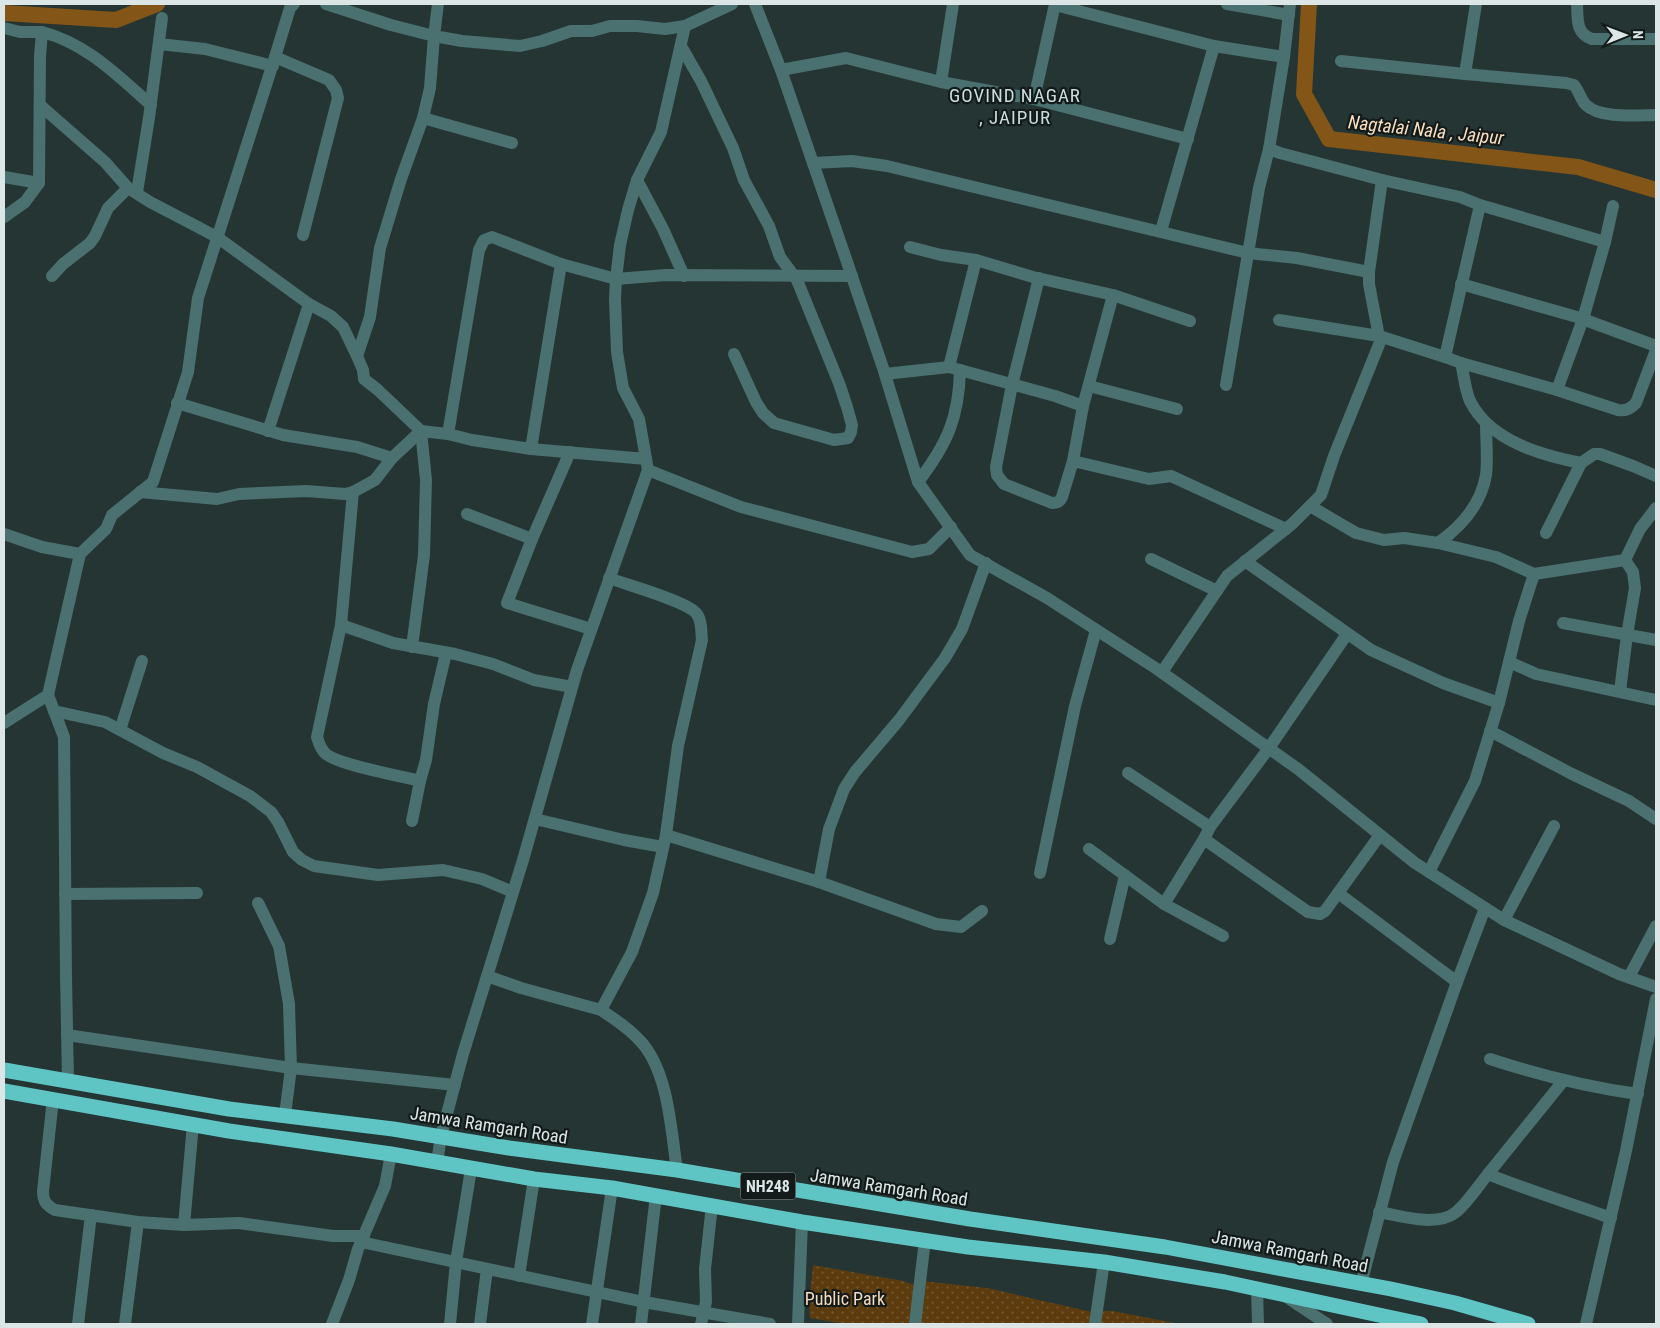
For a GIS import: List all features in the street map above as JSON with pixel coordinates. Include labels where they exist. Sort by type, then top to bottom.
[{"type":"highway","name":"Jamwa Ramgarh Road","points":[[4,1070],[230,1109],[441,1136],[509,1148],[677,1170],[970,1219],[1165,1247],[1455,1303],[1528,1324]]},
{"type":"highway","name":"NH248","points":[[4,1091],[229,1131],[391,1154],[534,1179],[612,1188],[802,1222],[968,1247],[1104,1262],[1257,1288],[1421,1324]]},
{"type":"street","points":[[68,1081],[64,738],[48,695],[80,554],[106,529],[112,515],[153,482],[188,372],[198,298],[290,8],[294,4]]},
{"type":"street","points":[[326,4],[390,25],[434,36],[471,42],[520,46],[571,31],[592,31],[610,26],[665,29],[685,26],[732,4]]},
{"type":"street","points":[[357,356],[370,317],[380,248],[430,88],[438,4]]},
{"type":"street","points":[[755,4],[781,70],[852,276],[885,374],[918,482],[970,554],[1048,598],[1162,672],[1298,769],[1415,863],[1504,920],[1629,977],[1656,987]]},
{"type":"street","points":[[941,82],[953,4]]},
{"type":"street","points":[[1226,385],[1248,253],[1269,148],[1290,10],[1227,4]]},
{"type":"street","points":[[1465,74],[1476,4]]},
{"type":"street","points":[[1577,4],[1578,25],[1581,33],[1587,37],[1592,39],[1656,39]]},
{"type":"street","points":[[1034,99],[1055,5],[1214,46],[1284,57]]},
{"type":"street","points":[[52,276],[90,243],[108,208],[132,190],[151,106],[162,18]]},
{"type":"street","points":[[436,1163],[441,1136],[455,1085],[572,687],[647,464],[639,419],[622,388],[617,352],[616,279],[620,245],[637,180],[661,132],[685,26]]},
{"type":"street","points":[[4,28],[20,32],[42,32],[78,46],[114,72],[151,106]]},
{"type":"street","points":[[4,217],[25,202],[39,183],[40,56],[42,32]]},
{"type":"street","points":[[159,44],[205,49],[274,62],[329,80],[336,90],[338,98],[303,235]]},
{"type":"street","points":[[681,46],[701,81],[733,148],[744,180],[769,226],[780,257],[794,277],[839,383],[852,425],[848,438],[834,440],[774,422],[756,402],[734,354]]},
{"type":"street","points":[[1161,231],[1214,46]]},
{"type":"street","points":[[781,70],[846,58],[941,82],[1034,99],[1188,139]]},
{"type":"street","points":[[1341,61],[1566,82],[1574,85],[1586,105],[1597,112],[1614,115],[1656,115]]},
{"type":"street","points":[[40,106],[105,162],[132,190],[150,202],[217,237],[309,304],[332,316],[343,327],[363,370],[364,379],[422,431],[531,449],[570,452],[647,464],[741,507],[912,552],[930,549],[951,527]]},
{"type":"street","points":[[422,118],[512,143]]},
{"type":"street","points":[[1269,148],[1280,153],[1382,180],[1460,197],[1480,205],[1606,242]]},
{"type":"street","points":[[813,163],[852,161],[887,166],[1248,253],[1297,258],[1369,272]]},
{"type":"street","points":[[4,176],[39,183]]},
{"type":"street","points":[[637,180],[663,229],[684,276]]},
{"type":"street","points":[[1162,672],[1227,576],[1286,529],[1321,495],[1334,456],[1380,342],[1369,284],[1369,272],[1382,180]]},
{"type":"street","points":[[1445,357],[1480,205]]},
{"type":"street","points":[[1557,390],[1583,319],[1606,242],[1613,206]]},
{"type":"street","points":[[448,434],[479,250],[484,240],[492,237],[561,264],[616,279],[666,275],[852,276]]},
{"type":"street","points":[[910,247],[941,255],[976,260],[1112,296],[1190,321]]},
{"type":"street","points":[[918,482],[946,440],[954,419],[959,394],[954,369],[976,260]]},
{"type":"street","points":[[531,449],[561,264]]},
{"type":"street","points":[[1039,278],[1012,385],[996,475],[1004,484],[1052,503],[1057,503],[1061,500],[1073,462],[1083,406],[1112,296]]},
{"type":"street","points":[[1461,284],[1583,319],[1656,346]]},
{"type":"street","points":[[268,431],[309,304]]},
{"type":"street","points":[[1279,320],[1379,336],[1461,363],[1557,390],[1618,410],[1631,408],[1636,404],[1656,350]]},
{"type":"street","points":[[1461,363],[1470,400],[1486,424],[1519,444],[1557,458],[1581,462]]},
{"type":"street","points":[[885,374],[954,369],[1055,396],[1083,406]]},
{"type":"street","points":[[1089,386],[1177,409]]},
{"type":"street","points":[[177,403],[282,435],[357,447],[392,458]]},
{"type":"street","points":[[1438,542],[1454,532],[1478,500],[1486,474],[1486,424]]},
{"type":"street","points":[[140,492],[217,499],[239,494],[306,491],[345,494],[353,492],[375,480],[392,458],[422,431]]},
{"type":"street","points":[[412,647],[424,555],[426,480],[422,431]]},
{"type":"street","points":[[570,452],[532,539],[507,603],[591,629]]},
{"type":"street","points":[[1546,532],[1581,462],[1594,454],[1600,454],[1656,476]]},
{"type":"street","points":[[1073,462],[1149,479],[1171,476],[1286,529]]},
{"type":"street","points":[[353,492],[341,625],[317,737],[320,746],[331,758],[420,781]]},
{"type":"street","points":[[1310,506],[1356,533],[1384,540],[1404,538],[1438,542],[1496,557],[1534,574],[1625,560]]},
{"type":"street","points":[[1625,560],[1640,529],[1656,508]]},
{"type":"street","points":[[467,514],[532,539]]},
{"type":"street","points":[[4,534],[42,547],[80,554]]},
{"type":"street","points":[[1151,559],[1217,591]]},
{"type":"street","points":[[1620,691],[1635,588],[1633,572],[1625,560]]},
{"type":"street","points":[[1245,561],[1370,650],[1443,682],[1499,703]]},
{"type":"street","points":[[819,882],[828,829],[844,789],[855,772],[899,720],[945,658],[962,629],[986,564]]},
{"type":"street","points":[[1430,872],[1475,781],[1499,703],[1519,621],[1534,574]]},
{"type":"street","points":[[601,1010],[632,952],[653,893],[665,841],[678,746],[702,640],[701,626],[697,614],[683,604],[609,578]]},
{"type":"street","points":[[1563,623],[1656,640]]},
{"type":"street","points":[[341,625],[393,644],[446,653],[493,664],[534,680],[572,687]]},
{"type":"street","points":[[1040,872],[1075,706],[1096,630]]},
{"type":"street","points":[[1164,904],[1210,826],[1269,748],[1347,634]]},
{"type":"street","points":[[412,821],[426,760],[434,704],[446,653]]},
{"type":"street","points":[[120,730],[142,661]]},
{"type":"street","points":[[1509,662],[1536,674],[1656,700]]},
{"type":"street","points":[[4,723],[48,695]]},
{"type":"street","points":[[54,711],[105,722],[163,753],[197,767],[250,796],[271,812],[293,852],[302,860],[314,866],[378,875],[443,870],[482,879],[513,892]]},
{"type":"street","points":[[1490,731],[1572,774],[1629,801],[1656,819]]},
{"type":"street","points":[[1128,773],[1210,826]]},
{"type":"street","points":[[534,819],[624,840],[665,841],[819,882],[936,924],[961,927],[982,911]]},
{"type":"street","points":[[1504,920],[1554,826]]},
{"type":"street","points":[[1204,839],[1308,912],[1320,914],[1325,912],[1380,835]]},
{"type":"street","points":[[1089,849],[1164,904],[1223,936]]},
{"type":"street","points":[[1110,939],[1125,875]]},
{"type":"street","points":[[65,894],[197,893]]},
{"type":"street","points":[[1338,893],[1457,982]]},
{"type":"street","points":[[258,903],[279,946],[289,1004],[291,1068],[285,1115]]},
{"type":"street","points":[[1361,1284],[1392,1162],[1485,908]]},
{"type":"street","points":[[1629,977],[1656,926]]},
{"type":"street","points":[[487,976],[521,988],[601,1010],[620,1023],[643,1045],[657,1068],[665,1092],[677,1170]]},
{"type":"street","points":[[1586,1324],[1638,1094],[1656,999]]},
{"type":"street","points":[[67,1035],[291,1068],[455,1085]]},
{"type":"street","points":[[1490,1059],[1536,1074],[1638,1094]]},
{"type":"street","points":[[1379,1212],[1434,1221],[1456,1213],[1564,1080]]},
{"type":"street","points":[[53,1100],[43,1198],[48,1206],[55,1210],[138,1222],[184,1225],[239,1223],[363,1239],[487,1269],[644,1302],[702,1319],[770,1324]]},
{"type":"street","points":[[184,1225],[192,1124]]},
{"type":"street","points":[[332,1324],[363,1239],[385,1186],[391,1154]]},
{"type":"street","points":[[450,1324],[456,1262],[471,1168]]},
{"type":"street","points":[[1488,1174],[1525,1190],[1611,1218]]},
{"type":"street","points":[[519,1276],[534,1179]]},
{"type":"street","points":[[592,1324],[612,1188]]},
{"type":"street","points":[[641,1324],[656,1196]]},
{"type":"street","points":[[702,1319],[706,1302],[705,1269],[712,1205]]},
{"type":"street","points":[[78,1324],[91,1216]]},
{"type":"street","points":[[125,1324],[138,1222]]},
{"type":"street","points":[[798,1324],[802,1222]]},
{"type":"street","points":[[916,1324],[925,1240]]},
{"type":"street","points":[[1095,1324],[1104,1262]]},
{"type":"street","points":[[480,1324],[487,1269]]},
{"type":"street","points":[[1257,1288],[1258,1324]]},
{"type":"street","points":[[1280,1293],[1326,1324]]},
{"type":"green space","name":"Public Park","points":[[813,1265],[903,1281],[915,1285],[922,1281],[987,1288],[1092,1312],[1090,1324],[845,1324],[810,1318],[809,1303]]},
{"type":"green space","points":[[1101,1311],[1113,1311],[1180,1324],[1100,1324]]},
{"type":"waterway","points":[[4,13],[116,20],[157,4]]},
{"type":"waterway","name":"Nagtalai Nala , Jaipur","points":[[1309,4],[1304,94],[1329,139],[1578,167],[1656,190]]},
{"type":"district","name":"GOVIND NAGAR , JAIPUR","points":[[1015,106]]}]
